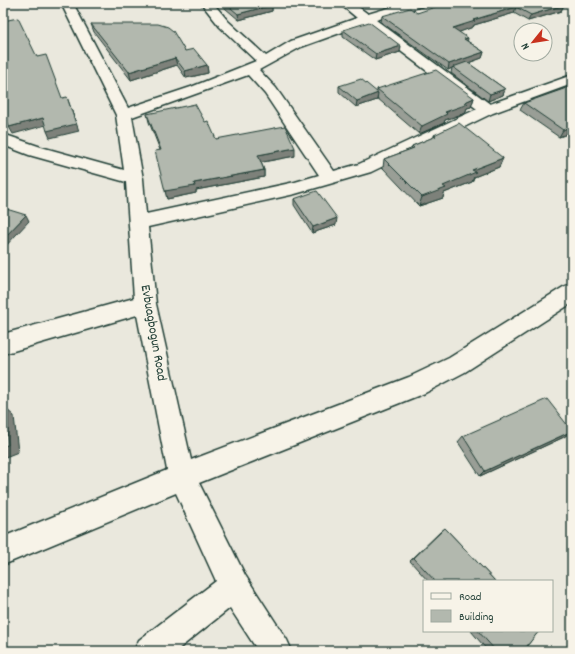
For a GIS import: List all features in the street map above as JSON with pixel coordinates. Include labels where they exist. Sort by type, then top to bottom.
[{"type":"street","name":"Evbuagbogun Road","points":[[67,3],[124,115],[134,179],[145,304],[182,477],[234,586],[276,651]]},
{"type":"street","points":[[207,3],[224,24],[265,62]]},
{"type":"street","points":[[345,3],[488,110]]},
{"type":"street","points":[[124,115],[196,90],[250,69],[296,44],[366,19],[418,3]]},
{"type":"street","points":[[250,69],[272,91],[330,178]]},
{"type":"street","points":[[138,222],[296,188],[366,168],[488,110],[572,79]]},
{"type":"street","points":[[3,139],[35,151],[134,179]]},
{"type":"street","points":[[3,551],[182,477],[417,385],[457,365],[572,292]]},
{"type":"street","points":[[3,344],[145,304]]},
{"type":"street","points":[[150,651],[234,586]]},
{"type":"building","points":[[225,3],[270,3],[272,5],[238,14]]},
{"type":"building","points":[[447,3],[561,3],[564,5],[531,15],[516,7],[473,20],[475,21],[453,28],[468,38],[464,39],[484,52],[449,64],[382,16],[410,8],[417,13]]},
{"type":"building","points":[[18,18],[37,57],[46,55],[62,98],[67,97],[76,124],[47,131],[43,118],[9,127],[3,107],[3,64],[6,63],[3,55],[3,21]]},
{"type":"building","points":[[369,22],[401,46],[376,54],[343,30]]},
{"type":"building","points":[[91,24],[158,24],[168,27],[173,31],[185,51],[194,49],[207,65],[185,71],[175,58],[129,72]]},
{"type":"building","points":[[467,62],[505,89],[490,94],[453,67]]},
{"type":"building","points":[[436,70],[474,98],[465,102],[468,104],[445,112],[447,114],[422,126],[377,89]]},
{"type":"building","points":[[361,79],[378,93],[357,101],[339,86]]},
{"type":"building","points":[[572,86],[572,127],[571,126],[563,130],[524,103]]},
{"type":"building","points":[[195,104],[205,122],[208,121],[216,139],[285,126],[295,148],[258,155],[264,170],[194,183],[195,186],[165,191],[155,151],[161,150],[147,114]]},
{"type":"building","points":[[459,123],[503,158],[472,170],[476,172],[443,186],[446,188],[422,197],[384,159],[414,148],[412,146],[436,136],[434,135]]},
{"type":"building","points":[[317,191],[337,218],[313,227],[294,199]]},
{"type":"building","points":[[3,208],[26,215],[3,239]]},
{"type":"building","points":[[547,399],[572,431],[485,471],[463,436]]},
{"type":"building","points":[[4,407],[8,445],[3,446],[3,408]]},
{"type":"building","points":[[445,528],[494,580],[434,580],[414,558]]},
{"type":"building","points":[[479,632],[538,632],[523,651],[496,651]]}]
